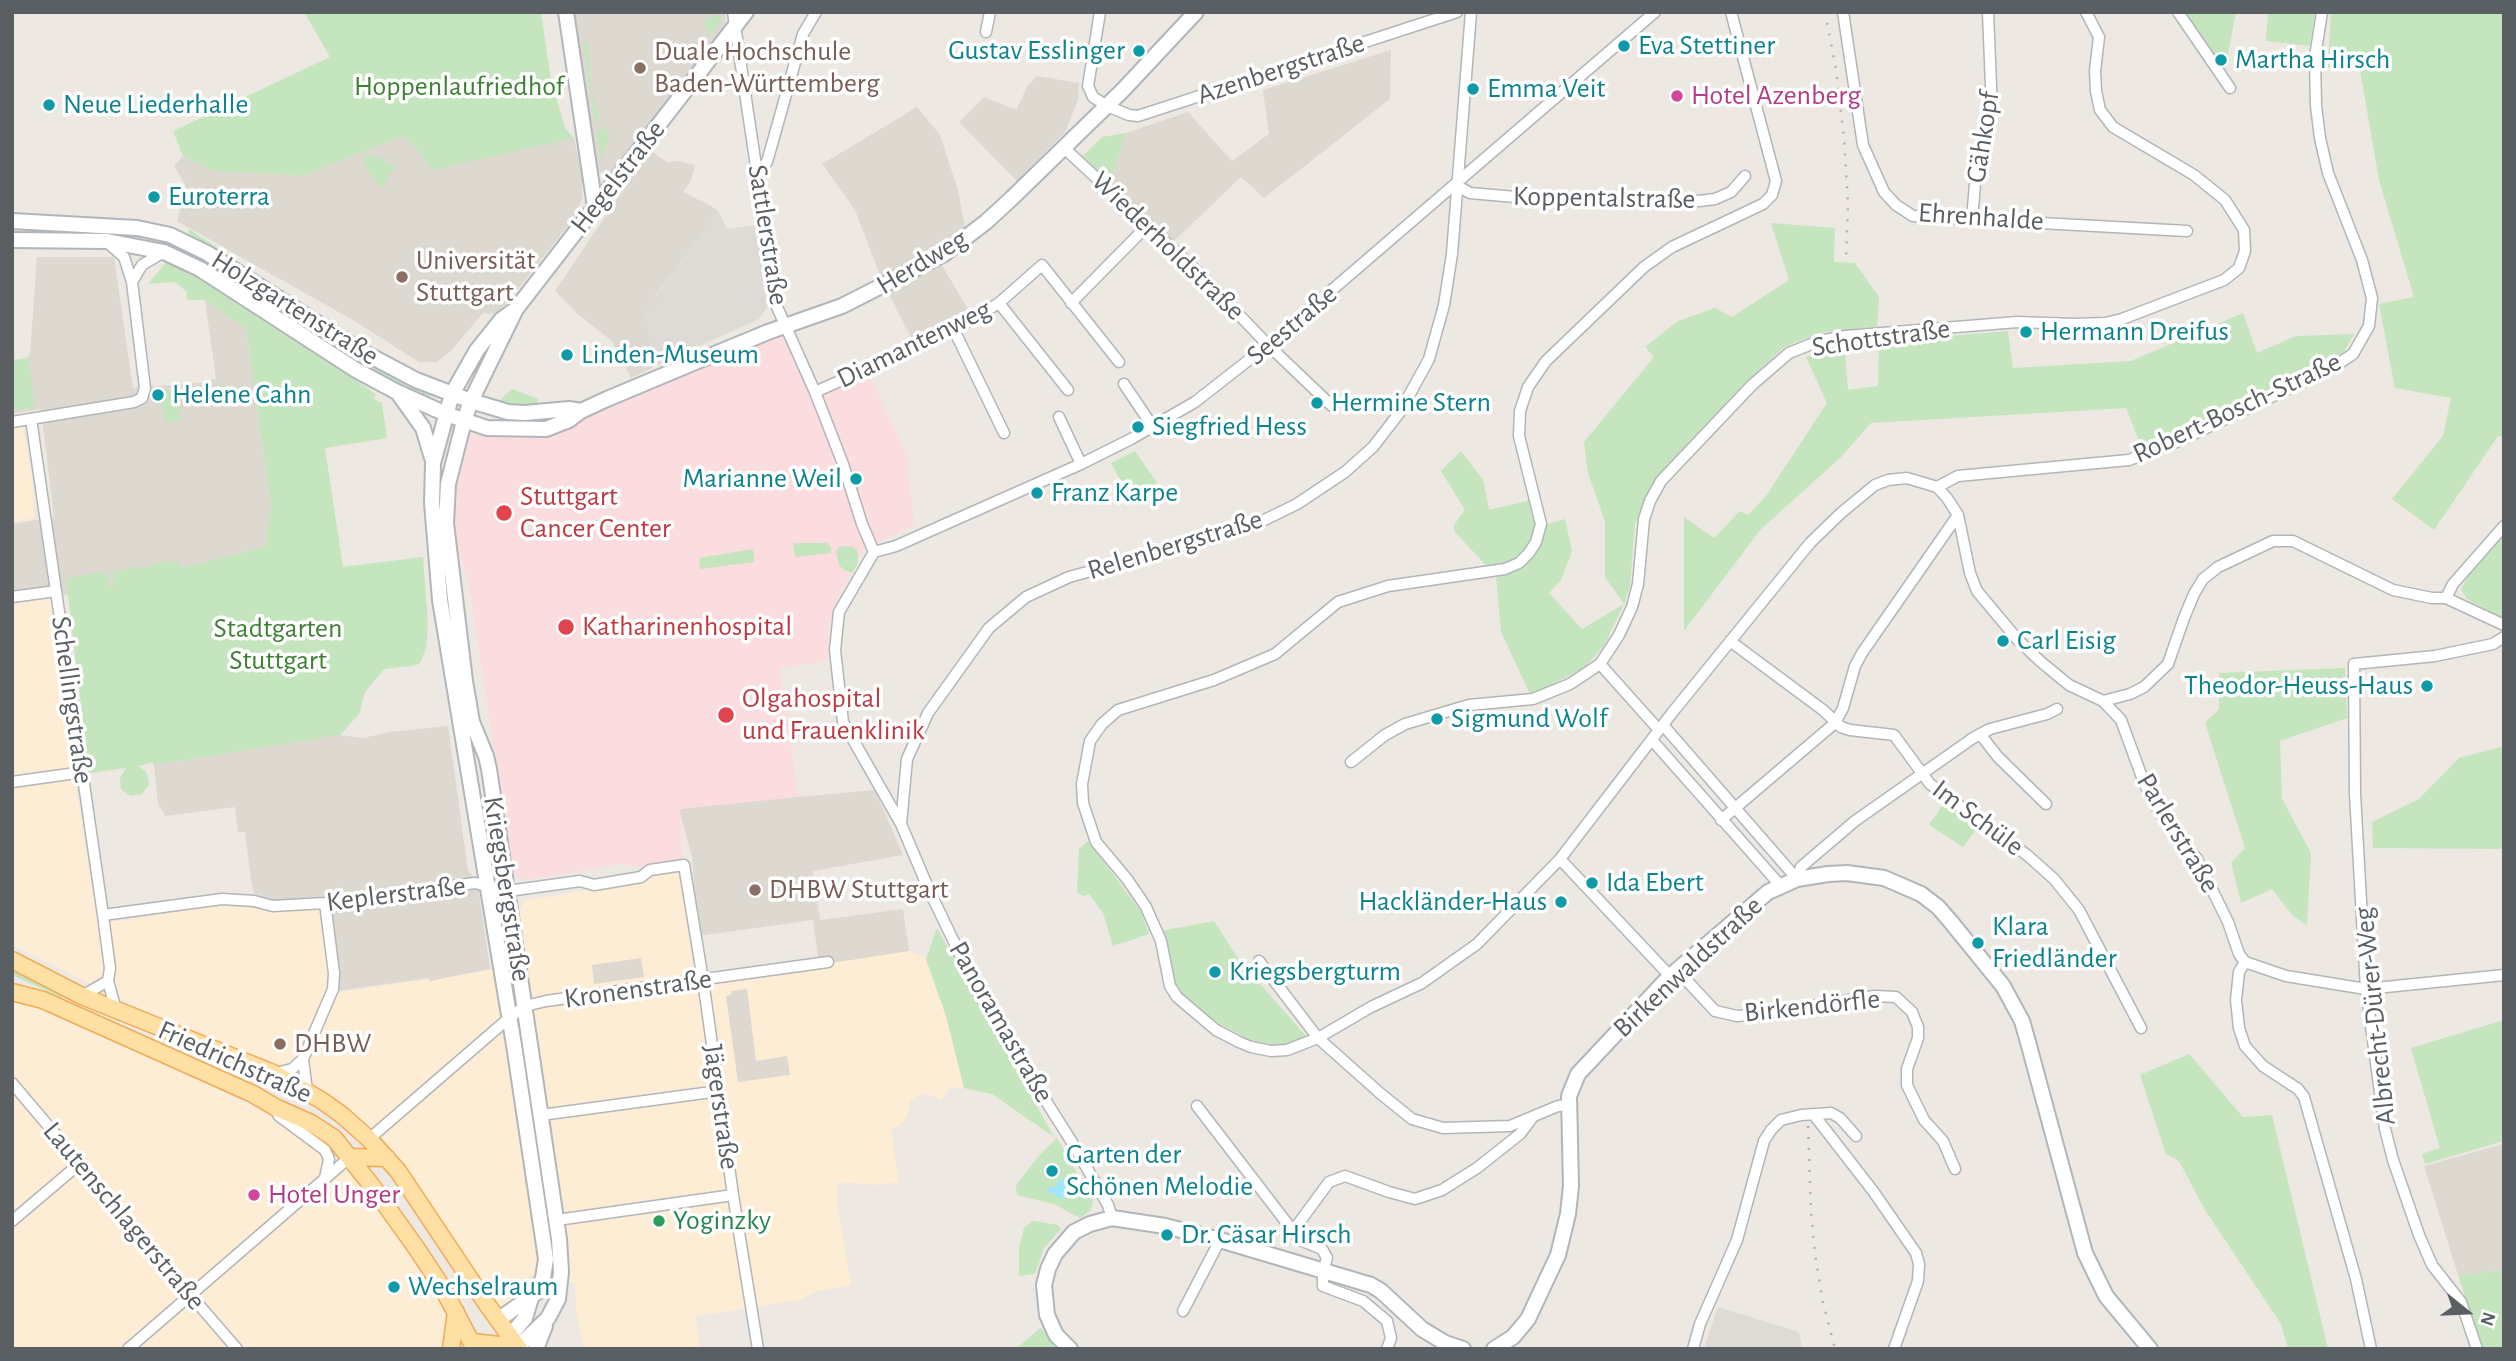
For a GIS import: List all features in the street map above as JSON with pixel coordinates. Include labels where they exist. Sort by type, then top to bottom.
[{"type":"main road","name":"Friedrichstraße","points":[[12,960],[82,996],[273,1073],[307,1091],[342,1115],[387,1158],[498,1320],[511,1346]]},
{"type":"main road","name":"Friedrichstraße","points":[[12,979],[43,1000]]},
{"type":"main road","name":"Friedrichstraße","points":[[12,992],[43,1000],[253,1094],[322,1130],[350,1157],[417,1249],[478,1347]]},
{"type":"main road","points":[[281,1109],[301,1105],[307,1091]]},
{"type":"main road","points":[[350,1157],[387,1158]]},
{"type":"main road","points":[[452,1349],[456,1312]]},
{"type":"main road","points":[[478,1347],[498,1320]]},
{"type":"main road","points":[[478,1347],[511,1346]]},
{"type":"street","points":[[566,12],[594,207]]},
{"type":"street","name":"Hegelstraße","points":[[471,401],[516,309],[734,20],[746,12]]},
{"type":"street","points":[[757,172],[767,162],[803,34],[816,12]]},
{"type":"street","points":[[986,32],[990,12]]},
{"type":"street","points":[[1100,12],[1087,84],[1093,97],[1107,106]]},
{"type":"street","name":"Herdweg","points":[[464,421],[487,428],[546,429],[569,420],[581,411],[785,326],[842,306],[944,254],[986,222],[1107,106],[1196,12]]},
{"type":"street","name":"Azenbergstraße","points":[[1107,106],[1138,116],[1457,12]]},
{"type":"street","name":"Relenbergstraße","points":[[901,824],[907,759],[928,713],[989,628],[1026,597],[1069,576],[1250,527],[1297,504],[1345,472],[1373,447],[1400,412],[1429,359],[1444,304],[1452,254],[1471,12]]},
{"type":"street","name":"Seestraße","points":[[874,552],[897,546],[1081,464],[1195,402],[1268,345],[1655,12]]},
{"type":"street","points":[[1731,12],[1776,181],[1772,195],[1763,204],[1672,247],[1644,267],[1546,361],[1528,387],[1520,411],[1519,436],[1541,524],[1530,553],[1519,563],[1505,569],[1388,586],[1338,602],[1275,654],[1214,680],[1118,710],[1102,723],[1090,741],[1082,784],[1083,803],[1096,842],[1146,907],[1161,941],[1170,986],[1177,997],[1216,1030],[1251,1047],[1271,1051],[1287,1049],[1318,1038],[1371,1007],[1422,983],[1476,944],[1560,859],[1730,640],[1810,543],[1841,513],[1875,485],[1888,481],[1908,478],[1937,487]]},
{"type":"street","name":"Ehrenhalde","points":[[1843,12],[1863,145],[1884,192],[1896,205],[1913,215],[2187,231]]},
{"type":"street","name":"Gähkopf","points":[[1972,219],[1977,160],[1992,111],[1989,12]]},
{"type":"street","name":"Schottstraße","points":[[1351,762],[1385,735],[1405,724],[1469,705],[1533,699],[1570,684],[1600,664],[1619,635],[1632,607],[1638,584],[1646,512],[1661,481],[1752,385],[1789,353],[1819,341],[1846,336],[2017,322],[2105,323],[2224,280],[2239,268],[2245,251],[2244,230],[2225,200],[2194,175],[2113,127],[2101,110],[2095,71],[2099,37],[2086,12]]},
{"type":"street","points":[[2178,12],[2230,88]]},
{"type":"street","name":"Robert-Bosch-Straße","points":[[1937,487],[1958,476],[2129,460],[2179,441],[2332,368],[2353,354],[2369,326],[2372,298],[2362,260],[2328,173],[2320,138],[2315,57],[2322,12]]},
{"type":"street","name":"Sattlerstraße","points":[[734,20],[778,307],[815,392],[874,552]]},
{"type":"street","name":"Wiederholdstraße","points":[[1063,147],[1200,274],[1268,345],[1332,406]]},
{"type":"street","name":"Koppentalstraße","points":[[1456,185],[1471,193],[1527,198],[1699,201],[1715,199],[1731,192],[1745,176]]},
{"type":"street","name":"Holzgartenstraße","points":[[12,221],[136,228],[170,235],[207,253],[365,353],[416,380],[471,401]]},
{"type":"street","points":[[43,221],[33,232],[43,241]]},
{"type":"street","points":[[1119,362],[1071,303],[1148,225]]},
{"type":"street","points":[[132,282],[142,265],[164,252],[155,244],[158,236],[170,235]]},
{"type":"street","name":"Holzgartenstraße","points":[[12,240],[107,241],[164,252],[201,269],[356,370],[397,392],[464,421]]},
{"type":"street","points":[[12,422],[134,402],[142,398],[145,388],[132,282],[124,257],[107,241]]},
{"type":"street","name":"Diamantenweg","points":[[815,392],[954,330],[999,303],[1042,265],[1071,303]]},
{"type":"street","points":[[999,303],[1068,390]]},
{"type":"street","name":"Hegelstraße","points":[[446,414],[452,394],[477,350],[501,320],[516,309]]},
{"type":"street","points":[[954,330],[1004,433]]},
{"type":"street","points":[[356,370],[365,364],[365,353]]},
{"type":"street","points":[[1124,384],[1153,427]]},
{"type":"street","points":[[397,392],[423,428],[433,463]]},
{"type":"street","name":"Herdweg","points":[[471,401],[508,412],[569,409],[581,411]]},
{"type":"street","name":"Kriegsbergstraße","points":[[471,401],[448,484],[446,523],[465,681],[472,722],[486,756],[526,1006],[557,1220],[561,1281],[558,1299],[548,1318],[511,1346]]},
{"type":"street","name":"Kriegsbergstraße","points":[[446,414],[433,463],[432,503],[440,600],[536,1184],[545,1259],[541,1285],[531,1298],[525,1318],[511,1346]]},
{"type":"street","points":[[1059,417],[1081,464]]},
{"type":"street","name":"Schellingstraße","points":[[31,419],[103,915],[110,968],[108,981],[116,1010]]},
{"type":"street","name":"Parlerstraße","points":[[1937,487],[1958,515],[1970,573],[1977,591],[2040,662],[2069,685],[2103,701],[2121,720],[2154,803],[2197,859],[2245,962]]},
{"type":"street","points":[[1721,820],[1835,723],[1843,708],[1858,659],[1958,515]]},
{"type":"street","points":[[2446,598],[2453,584],[2504,526]]},
{"type":"street","points":[[2103,701],[2130,694],[2144,687],[2168,664],[2184,618],[2203,579],[2218,567],[2273,541],[2293,541],[2393,590],[2446,598],[2504,625]]},
{"type":"street","name":"Panoramastraße","points":[[874,552],[839,612],[835,650],[843,722],[901,824],[929,890],[980,996],[1073,1144],[1108,1205],[1112,1218]]},
{"type":"street","points":[[12,597],[56,591]]},
{"type":"street","name":"Albrecht-Dürer-Weg","points":[[2477,1349],[2461,1302],[2432,1265],[2419,1235],[2385,1129],[2366,989],[2355,794],[2354,664],[2435,656],[2493,644],[2504,637]]},
{"type":"street","name":"Im Schüle","points":[[1730,640],[1822,710],[1835,723],[1850,730],[1894,735],[1930,784],[2027,855],[2054,879],[2079,911],[2141,1028]]},
{"type":"street","points":[[1600,664],[1661,727],[1797,879]]},
{"type":"street","points":[[1797,879],[1801,867],[1855,821],[1980,734],[2057,709]]},
{"type":"street","points":[[1980,734],[1998,757],[2046,804]]},
{"type":"street","points":[[1652,740],[1780,885]]},
{"type":"street","points":[[12,782],[83,772]]},
{"type":"street","points":[[1560,859],[1674,973]]},
{"type":"street","name":"Keplerstraße","points":[[103,915],[222,900],[254,901],[273,906],[325,903],[475,883],[508,891],[580,881],[594,885],[641,877],[650,870],[684,864]]},
{"type":"street","name":"Jägerstraße","points":[[684,864],[704,980],[733,1195],[758,1349]]},
{"type":"street","name":"Birkenwaldstraße","points":[[1494,1349],[1513,1337],[1528,1319],[1558,1255],[1568,1214],[1571,1186],[1570,1089],[1578,1074],[1674,973],[1768,892],[1797,879],[1828,874],[1866,874],[1884,878],[1911,890],[1938,907],[2003,986],[2022,1021],[2085,1253],[2106,1296],[2150,1349]]},
{"type":"street","points":[[273,1073],[292,1069],[303,1059],[331,995],[334,981],[325,903]]},
{"type":"street","points":[[1259,961],[1318,1038],[1412,1119],[1426,1125],[1471,1128],[1510,1126],[1558,1106],[1569,1105]]},
{"type":"street","name":"Kronenstraße","points":[[369,1139],[526,1006],[828,962]]},
{"type":"street","points":[[2371,1349],[2356,1279],[2304,1097],[2298,1089],[2263,1066],[2245,1046],[2239,1028],[2236,1000],[2239,972],[2245,962],[2286,976],[2366,989],[2504,975]]},
{"type":"street","name":"Birkendörfle","points":[[1674,973],[1715,1011],[1737,1016],[1875,996],[1896,997],[1912,1012],[1918,1027],[1918,1038],[1907,1069],[1907,1085],[1924,1120],[1943,1141],[1955,1169]]},
{"type":"street","points":[[82,996],[108,981]]},
{"type":"street","points":[[303,1059],[307,1091]]},
{"type":"street","name":"Lautenschlagerstraße","points":[[12,1083],[73,1155],[78,1165],[237,1349]]},
{"type":"street","points":[[541,1115],[719,1091]]},
{"type":"street","points":[[1197,1106],[1300,1240],[1322,1249],[1327,1258],[1323,1286],[1363,1301],[1387,1321],[1391,1338],[1387,1349]]},
{"type":"street","points":[[281,1109],[279,1116],[326,1150],[329,1159],[325,1178]]},
{"type":"street","points":[[1693,1349],[1700,1324],[1737,1241],[1764,1141],[1781,1120],[1801,1115],[1831,1113],[1840,1118],[1856,1136]]},
{"type":"street","points":[[1814,1115],[1873,1191],[1916,1253],[1919,1264],[1918,1281],[1894,1349]]},
{"type":"street","points":[[1293,1231],[1329,1182],[1345,1176],[1415,1199],[1442,1190],[1477,1168],[1520,1134],[1532,1118]]},
{"type":"street","points":[[128,1349],[350,1157]]},
{"type":"street","points":[[12,1221],[78,1165]]},
{"type":"street","points":[[557,1220],[733,1195]]},
{"type":"street","points":[[1070,1349],[1056,1335],[1047,1315],[1044,1285],[1048,1269],[1055,1254],[1074,1232],[1112,1218],[1165,1226],[1220,1240],[1371,1284],[1422,1329],[1445,1343],[1463,1349]]},
{"type":"street","points":[[1183,1311],[1220,1240]]},
{"type":"street","points":[[498,1320],[531,1298]]},
{"type":"street","points":[[536,1349],[548,1318]]},
{"type":"shaded area","name":"Duale Hochschule Baden-Württemberg","points":[[571,12],[725,12],[726,27],[609,174],[599,172],[593,165]]},
{"type":"shaded area","points":[[1391,50],[1390,99],[1264,198],[1241,177],[1174,241],[1110,183],[1126,133],[1188,112],[1232,161],[1269,134],[1263,90]]},
{"type":"shaded area","points":[[1037,76],[1079,83],[1078,100],[1065,132],[1017,181],[959,122],[984,97],[1016,110],[1028,85]]},
{"type":"shaded area","points":[[917,107],[940,135],[958,190],[965,229],[934,252],[969,311],[942,328],[913,341],[882,280],[855,210],[822,164]]},
{"type":"shaded area","name":"Universität Stuttgart","points":[[403,136],[432,170],[496,149],[574,138],[582,176],[582,199],[571,222],[498,314],[483,313],[451,351],[437,362],[419,362],[351,319],[177,221],[186,186],[174,166],[183,156],[212,171],[303,176]]},
{"type":"shaded area","points":[[650,150],[667,162],[678,161],[695,165],[691,181],[683,192],[719,212],[655,296],[659,301],[646,312],[651,347],[658,365],[631,378],[612,341],[580,316],[555,291]]},
{"type":"shaded area","points":[[719,212],[727,229],[757,225],[768,306],[759,319],[658,365],[651,347],[646,312],[658,301],[655,297]]},
{"type":"shaded area","points":[[37,257],[114,257],[133,388],[206,382],[216,378],[205,300],[246,329],[271,506],[265,547],[72,597],[54,597],[53,588],[12,593],[12,524],[54,517],[41,409],[12,414],[12,374],[30,354]]},
{"type":"shaded area","name":"Katharinenhospital","points":[[784,330],[811,392],[865,367],[906,453],[914,525],[863,550],[836,601],[828,632],[828,661],[780,668],[798,797],[680,809],[682,861],[637,867],[624,864],[525,880],[517,878],[513,872],[469,584],[454,535],[453,493],[464,442],[475,434],[532,438],[570,427],[585,414]]},
{"type":"shaded area","points":[[23,427],[32,476],[35,518],[12,522],[12,429]]},
{"type":"shaded area","points":[[53,588],[73,768],[97,920],[121,921],[224,904],[272,911],[317,909],[329,978],[326,994],[525,965],[518,916],[524,901],[593,889],[652,871],[681,869],[706,978],[909,951],[926,959],[946,1016],[964,1088],[951,1087],[941,1100],[925,1093],[910,1101],[908,1114],[901,1125],[891,1128],[899,1182],[879,1185],[838,1182],[837,1198],[851,1285],[818,1291],[799,1300],[696,1316],[700,1349],[584,1349],[576,1312],[575,1283],[530,1275],[519,1294],[507,1304],[492,1302],[350,1112],[318,1089],[268,1060],[180,1028],[12,945],[12,593]]},
{"type":"shaded area","points":[[448,726],[468,871],[477,880],[490,969],[430,981],[429,978],[337,991],[340,978],[329,896],[279,903],[257,898],[252,886],[245,832],[238,832],[235,807],[166,816],[158,804],[154,765],[339,735],[363,738],[390,732]]},
{"type":"shaded area","name":"DHBW Stuttgart","points":[[875,790],[903,855],[813,871],[820,920],[903,909],[909,951],[819,965],[813,920],[698,936],[692,857],[679,809],[789,794],[798,797]]},
{"type":"shaded area","points":[[641,958],[644,977],[594,984],[592,965]]},
{"type":"shaded area","points":[[747,989],[756,1061],[787,1056],[790,1075],[738,1082],[726,996],[731,995],[731,991]]},
{"type":"shaded area","points":[[12,994],[143,1053],[300,1129],[332,1153],[390,1216],[463,1339],[451,1349],[12,1349]]},
{"type":"shaded area","points":[[2504,1144],[2504,1270],[2458,1275],[2424,1166]]},
{"type":"shaded area","points":[[1718,1307],[1799,1332],[1802,1349],[1704,1349]]},
{"type":"green space","name":"Hoppenlaufriedhof","points":[[304,12],[541,12],[551,80],[565,128],[574,138],[432,170],[403,136],[303,176],[212,171],[183,156],[173,131],[330,57]]},
{"type":"green space","points":[[2185,12],[2236,12],[2225,70]]},
{"type":"green space","points":[[2268,12],[2315,12],[2310,46],[2266,41]]},
{"type":"green space","points":[[2331,12],[2504,12],[2504,437],[2498,436],[2434,530],[2392,499],[2443,436],[2451,398],[2395,388],[2379,304],[2414,297],[2379,180],[2360,70],[2328,67]]},
{"type":"green space","points":[[722,14],[721,20],[707,38],[705,19]]},
{"type":"green space","points":[[583,42],[588,42],[592,95],[600,116],[595,123]]},
{"type":"green space","points":[[605,127],[609,137],[601,162],[597,132]]},
{"type":"green space","points":[[1126,133],[1110,183],[1083,156],[1102,137]]},
{"type":"green space","points":[[373,154],[377,159],[383,157],[386,164],[396,163],[382,189],[363,164],[366,156]]},
{"type":"green space","points":[[1771,223],[1835,228],[1834,262],[1855,263],[1879,297],[1877,327],[1823,332],[1784,347],[1747,381],[1657,479],[1635,524],[1630,586],[1624,604],[1605,577],[1605,521],[1588,473],[1584,442],[1654,357],[1645,347],[1678,321],[1715,308],[1732,317],[1789,280]]},
{"type":"green space","points":[[42,229],[129,232],[129,238],[39,234]]},
{"type":"green space","points":[[189,229],[295,299],[294,301],[188,233]]},
{"type":"green space","points":[[163,239],[204,255],[362,357],[361,363],[358,364],[162,245],[160,241]]},
{"type":"green space","name":"Stadtgarten Stuttgart","points":[[168,260],[194,272],[376,394],[374,399],[382,403],[387,438],[325,448],[343,567],[423,557],[428,624],[426,648],[421,661],[417,665],[384,669],[365,692],[359,714],[340,735],[154,765],[152,762],[139,766],[147,773],[149,785],[142,794],[130,796],[121,789],[120,778],[126,768],[89,773],[66,579],[103,571],[104,574],[108,573],[109,587],[114,588],[113,572],[119,570],[178,561],[180,568],[265,547],[271,506],[246,329],[205,300],[187,300],[187,292],[175,282],[148,284]]},
{"type":"green space","points":[[2243,313],[2257,353],[2296,336],[2354,334],[2344,352],[2144,453],[2126,408],[1871,423],[1841,457],[1761,529],[1684,631],[1684,517],[1714,538],[1740,511],[1748,515],[1766,496],[1827,403],[1806,357],[1844,343],[1848,390],[1878,386],[1879,342],[2008,331],[2013,368],[2131,361]]},
{"type":"green space","points":[[29,358],[34,408],[13,410],[12,360]]},
{"type":"green space","points":[[371,362],[432,393],[430,400],[368,369]]},
{"type":"green space","points":[[176,389],[181,421],[165,423],[160,391]]},
{"type":"green space","points":[[512,389],[538,399],[536,405],[522,406],[499,401]]},
{"type":"green space","points":[[1135,451],[1157,483],[1130,498],[1111,463]]},
{"type":"green space","points":[[1461,451],[1483,480],[1489,510],[1531,500],[1538,527],[1565,519],[1572,551],[1561,580],[1549,593],[1582,629],[1624,604],[1604,646],[1585,667],[1531,696],[1501,632],[1496,576],[1454,531],[1454,525],[1465,510],[1441,471]]},
{"type":"green space","points":[[2504,534],[2504,619],[2467,599],[2461,590],[2470,572]]},
{"type":"green space","points":[[793,543],[827,543],[831,547],[831,553],[795,557]]},
{"type":"green space","points":[[840,546],[854,547],[858,552],[858,563],[852,573],[839,565],[836,551]]},
{"type":"green space","points":[[753,549],[755,562],[700,569],[699,558]]},
{"type":"green space","points":[[2345,668],[2347,718],[2280,741],[2282,799],[2311,853],[2307,925],[2293,916],[2272,889],[2241,903],[2231,863],[2245,848],[2205,723],[2219,709],[2219,673]]},
{"type":"green space","points":[[2504,746],[2504,849],[2373,848],[2372,822],[2419,799],[2459,758]]},
{"type":"green space","points":[[1944,803],[1978,827],[1963,847],[1929,825]]},
{"type":"green space","points":[[1088,841],[1141,912],[1149,934],[1113,946],[1103,913],[1089,894],[1084,896],[1077,892],[1079,849]]},
{"type":"green space","points":[[1214,921],[1239,960],[1307,1037],[1288,1047],[1271,1048],[1220,1024],[1182,996],[1172,978],[1161,931]]},
{"type":"green space","points":[[937,928],[1054,1137],[992,1094],[964,1088],[946,1016],[926,959]]},
{"type":"green space","points":[[12,969],[63,996],[62,998],[12,975]]},
{"type":"green space","points":[[2504,1020],[2504,1141],[2425,1164],[2422,1154],[2440,1148],[2411,1048]]},
{"type":"green space","points":[[523,1033],[547,1195],[544,1196],[520,1035]]},
{"type":"green space","points":[[2189,1054],[2243,1117],[2272,1115],[2328,1349],[2288,1349],[2281,1324],[2205,1210],[2179,1161],[2166,1154],[2140,1075]]},
{"type":"green space","name":"Garten der Schönen Melodie","points":[[1057,1138],[1093,1201],[1091,1210],[1080,1218],[1054,1204],[1017,1195],[1016,1185]]},
{"type":"green space","points":[[1033,1221],[1058,1225],[1061,1229],[1044,1248],[1035,1274],[1019,1276],[1019,1248],[1024,1228]]},
{"type":"green space","points":[[2504,1270],[2504,1349],[2482,1349],[2458,1275]]},
{"type":"green space","points":[[1040,1328],[1056,1349],[1016,1349]]},
{"type":"water","points":[[1063,1179],[1070,1198],[1056,1197],[1048,1192],[1048,1188],[1057,1186],[1058,1180]]},
{"type":"railway","points":[[1825,12],[1836,69],[1844,138],[1848,203],[1846,262]]},
{"type":"railway","points":[[1808,1126],[1815,1254],[1835,1349]]},
{"type":"place","name":"Eva Stettiner","points":[[1624,46]]},
{"type":"place","name":"Gustav Esslinger","points":[[1139,51]]},
{"type":"place","name":"Martha Hirsch","points":[[2221,60]]},
{"type":"place","name":"Duale Hochschule Baden-Württemberg","points":[[640,68]]},
{"type":"place","name":"Emma Veit","points":[[1473,89]]},
{"type":"place","name":"Hotel Azenberg","points":[[1677,96]]},
{"type":"place","name":"Neue Liederhalle","points":[[49,105]]},
{"type":"place","name":"Euroterra","points":[[154,197]]},
{"type":"place","name":"Universität Stuttgart","points":[[402,277]]},
{"type":"place","name":"Hermann Dreifus","points":[[2026,332]]},
{"type":"place","name":"Linden-Museum","points":[[567,355]]},
{"type":"place","name":"Helene Cahn","points":[[158,395]]},
{"type":"place","name":"Hermine Stern","points":[[1317,403]]},
{"type":"place","name":"Siegfried Hess","points":[[1138,427]]},
{"type":"place","name":"Marianne Weil","points":[[856,479]]},
{"type":"place","name":"Franz Karpe","points":[[1037,493]]},
{"type":"place","name":"Stuttgart Cancer Center","points":[[504,513]]},
{"type":"place","name":"Katharinenhospital","points":[[566,627]]},
{"type":"place","name":"Carl Eisig","points":[[2003,641]]},
{"type":"place","name":"Theodor-Heuss-Haus","points":[[2427,686]]},
{"type":"place","name":"Olgahospital und Frauenklinik","points":[[726,715]]},
{"type":"place","name":"Sigmund Wolf","points":[[1437,719]]},
{"type":"place","name":"Ida Ebert","points":[[1592,883]]},
{"type":"place","name":"DHBW Stuttgart","points":[[755,890]]},
{"type":"place","name":"Hackländer-Haus","points":[[1561,902]]},
{"type":"place","name":"Klara Friedländer","points":[[1978,943]]},
{"type":"place","name":"Kriegsbergturm","points":[[1215,972]]},
{"type":"place","name":"DHBW","points":[[280,1044]]},
{"type":"place","name":"Garten der Schönen Melodie","points":[[1052,1171]]},
{"type":"place","name":"Hotel Unger","points":[[254,1195]]},
{"type":"place","name":"Yoginzky","points":[[659,1221]]},
{"type":"place","name":"Dr. Cäsar Hirsch","points":[[1167,1235]]},
{"type":"place","name":"Wechselraum","points":[[394,1287]]}]
